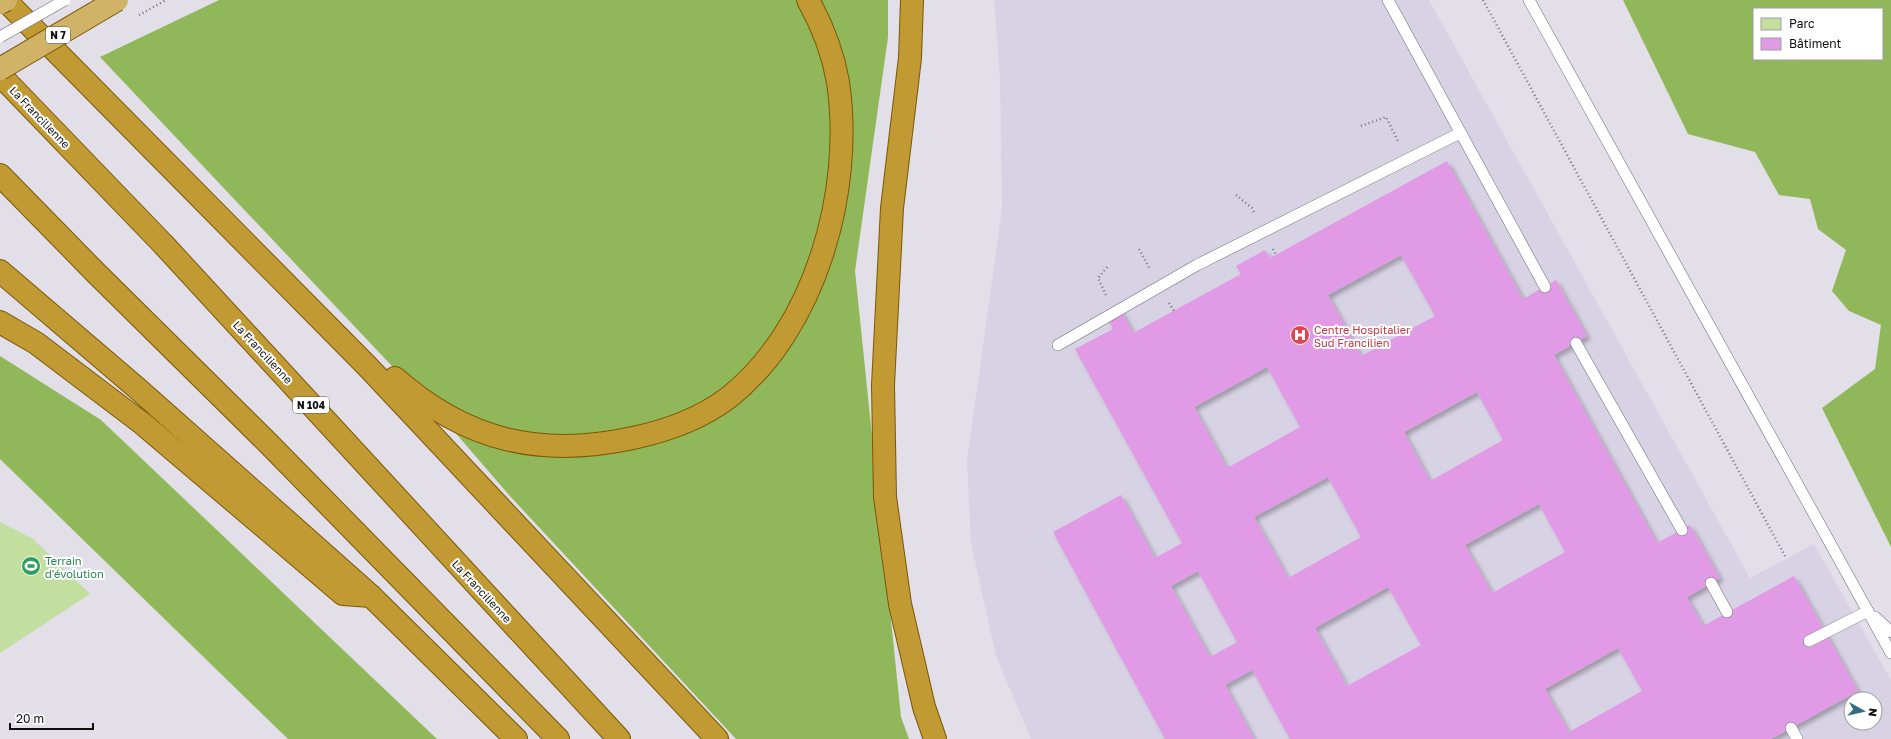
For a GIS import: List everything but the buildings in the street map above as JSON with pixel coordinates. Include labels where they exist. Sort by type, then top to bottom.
[{"type":"highway","points":[[6,0],[368,367],[717,739]]},
{"type":"highway","points":[[368,367],[391,375],[412,394],[460,422],[496,437],[523,444],[549,447],[570,447],[601,444],[655,434],[703,414],[728,398],[763,364],[793,320],[817,273],[827,244],[833,216],[840,166],[841,133],[838,82],[820,22],[808,0]]},
{"type":"highway","points":[[912,0],[910,58],[892,216],[883,386],[885,496],[900,604],[924,707],[935,739]]},
{"type":"highway","name":"La Francilienne","points":[[0,75],[163,244],[618,739]]},
{"type":"highway","points":[[0,175],[96,273],[268,442],[558,739]]},
{"type":"highway","points":[[0,271],[138,389],[371,596],[516,739]]},
{"type":"highway","points":[[0,322],[36,343],[143,424],[343,594],[371,596]]},
{"type":"main road","points":[[0,3],[6,0]]},
{"type":"main road","name":"N 7","points":[[0,69],[117,0]]},
{"type":"lane","points":[[0,38],[64,0]]},
{"type":"lane","points":[[1388,0],[1544,287]]},
{"type":"lane","points":[[1529,0],[1891,653]]},
{"type":"lane","points":[[1058,345],[1197,265],[1460,133]]},
{"type":"lane","points":[[1576,343],[1682,530]]},
{"type":"lane","points":[[1711,583],[1727,612]]},
{"type":"lane","points":[[1868,611],[1891,632]]},
{"type":"lane","points":[[1809,641],[1868,611]]},
{"type":"lane","points":[[1791,728],[1797,739]]},
{"type":"path","points":[[139,15],[166,0]]},
{"type":"path","points":[[1483,0],[1786,558]]},
{"type":"path","points":[[1361,126],[1386,117],[1400,144]]},
{"type":"shaded area","name":"Centre Hospitalier Sud Francilien","points":[[994,0],[1429,0],[1750,578],[1814,544],[1891,680],[1891,739],[1031,739],[996,656],[971,543],[967,461],[1002,209],[1000,78]]},
{"type":"green space","points":[[219,0],[888,0],[888,37],[855,271],[901,717],[909,739],[736,739],[509,495],[459,437],[100,57]]},
{"type":"green space","points":[[1623,0],[1891,0],[1891,547],[1822,408],[1875,369],[1881,325],[1849,311],[1832,291],[1846,250],[1818,229],[1810,199],[1779,195],[1755,152],[1688,134]]},
{"type":"green space","points":[[0,356],[101,420],[437,739],[288,739],[0,459]]},
{"type":"green space","name":"Terrain d'évolution","points":[[0,522],[33,539],[90,594],[0,653]]},
{"type":"place","name":"Centre Hospitalier Sud Francilien","points":[[1300,335]]},
{"type":"place","name":"Terrain d'évolution","points":[[31,566]]}]
